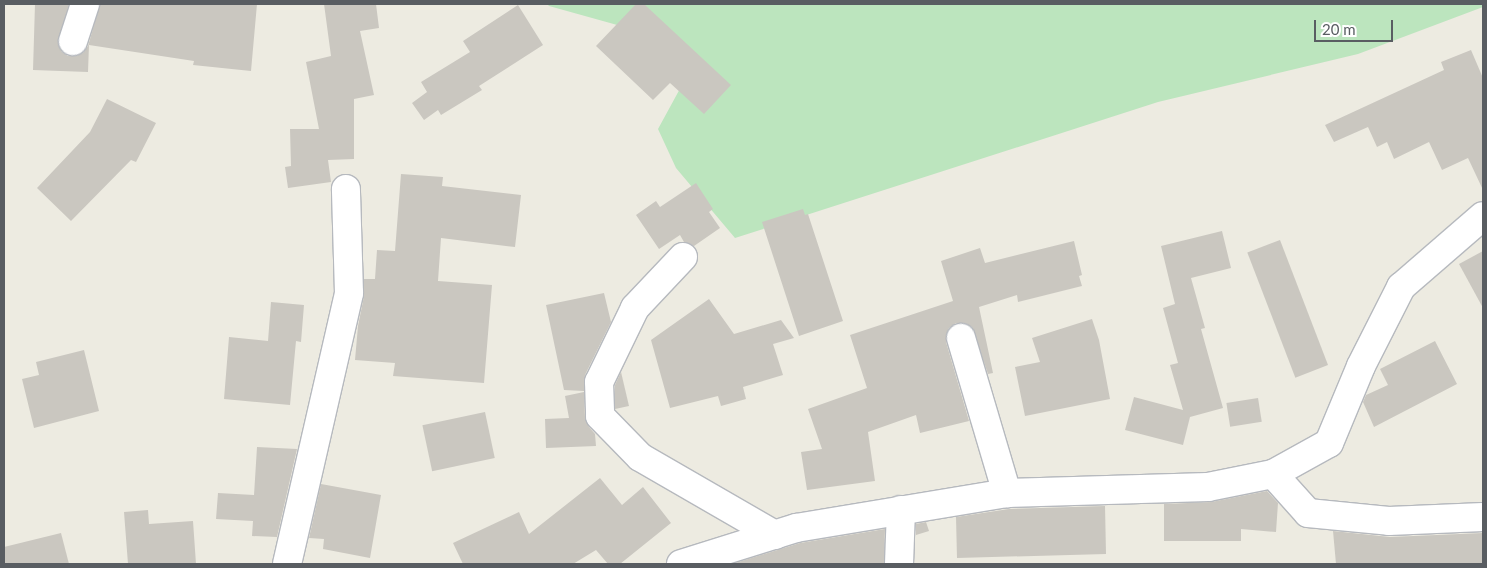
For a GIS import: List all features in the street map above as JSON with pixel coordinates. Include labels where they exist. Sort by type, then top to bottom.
[{"type":"street","points":[[73,42],[85,4]]},
{"type":"street","points":[[287,564],[349,293],[346,189]]},
{"type":"street","points":[[681,564],[796,528],[1008,492],[1208,487],[1273,474],[1329,443],[1361,366],[1401,287],[1483,216]]},
{"type":"street","points":[[683,257],[635,308],[599,382],[600,416],[640,457],[775,535]]},
{"type":"street","points":[[961,338],[1008,492]]},
{"type":"street","points":[[1273,474],[1308,513],[1389,521],[1483,517]]},
{"type":"street","points":[[899,564],[901,510]]},
{"type":"green space","points":[[547,4],[1483,4],[1483,7],[1358,54],[1158,102],[735,238],[676,168],[658,129],[682,85],[628,28]]},
{"type":"building","points":[[35,4],[69,4],[58,44],[62,52],[68,56],[76,56],[83,53],[88,46],[100,4],[257,4],[251,71],[193,65],[194,61],[89,45],[88,72],[33,70]]},
{"type":"building","points":[[324,4],[376,4],[379,28],[360,31],[374,95],[354,99],[354,159],[328,160],[331,182],[288,188],[285,167],[291,166],[290,129],[319,129],[306,62],[331,56]]},
{"type":"building","points":[[636,4],[644,4],[731,85],[704,114],[670,83],[653,100],[596,46]]},
{"type":"building","points":[[518,5],[543,45],[479,86],[482,90],[441,115],[438,110],[424,120],[412,103],[427,92],[421,82],[470,52],[463,41]]},
{"type":"building","points":[[1471,50],[1483,78],[1483,190],[1468,158],[1442,170],[1429,142],[1394,159],[1387,142],[1377,147],[1368,127],[1334,142],[1325,125],[1444,70],[1441,62]]},
{"type":"building","points":[[107,99],[156,123],[136,162],[131,160],[71,221],[37,188],[90,132]]},
{"type":"building","points":[[401,174],[443,177],[442,186],[521,195],[515,247],[441,238],[438,281],[492,285],[484,383],[393,376],[395,363],[355,360],[358,326],[364,296],[364,279],[375,279],[377,250],[395,251]]},
{"type":"building","points":[[696,183],[713,209],[709,212],[720,228],[694,246],[684,242],[680,235],[659,249],[636,215],[656,201],[660,207]]},
{"type":"building","points":[[803,209],[805,215],[808,214],[843,321],[799,336],[762,222]]},
{"type":"building","points":[[1222,231],[1231,268],[1191,278],[1205,328],[1201,329],[1223,408],[1190,417],[1183,445],[1125,430],[1134,397],[1183,410],[1170,365],[1178,363],[1163,308],[1175,304],[1161,246]]},
{"type":"building","points":[[1280,240],[1328,365],[1295,378],[1247,253]]},
{"type":"building","points":[[1074,241],[1082,275],[1079,276],[1082,286],[1018,302],[1017,295],[979,307],[993,373],[988,374],[972,327],[964,323],[956,323],[949,328],[946,342],[969,421],[920,433],[916,415],[868,432],[875,481],[807,490],[801,452],[822,449],[808,409],[867,388],[850,335],[953,301],[941,261],[980,248],[985,263]]},
{"type":"building","points":[[1483,251],[1483,308],[1459,264]]},
{"type":"building","points":[[604,293],[611,322],[585,375],[584,391],[564,390],[546,305]]},
{"type":"building","points":[[709,299],[734,334],[781,320],[794,338],[773,344],[783,375],[743,387],[746,399],[721,406],[718,396],[670,408],[651,340]]},
{"type":"building","points":[[271,302],[304,305],[301,342],[296,341],[290,405],[224,399],[229,337],[268,341]]},
{"type":"building","points":[[1092,319],[1099,340],[1110,399],[1025,416],[1015,367],[1040,362],[1032,338]]},
{"type":"building","points":[[1435,341],[1457,384],[1374,427],[1363,402],[1366,395],[1388,385],[1380,369]]},
{"type":"building","points":[[84,350],[99,411],[34,428],[22,379],[39,375],[36,362]]},
{"type":"building","points":[[621,372],[629,406],[615,409],[615,385]]},
{"type":"building","points":[[584,392],[585,417],[589,427],[595,434],[596,446],[546,448],[545,419],[569,418],[565,396]]},
{"type":"building","points":[[1258,398],[1262,422],[1230,427],[1226,403]]},
{"type":"building","points":[[485,412],[495,458],[432,471],[422,425]]},
{"type":"building","points":[[257,447],[297,449],[277,537],[252,536],[253,521],[216,519],[218,493],[254,495]]},
{"type":"building","points":[[600,478],[622,505],[643,487],[671,523],[620,564],[608,564],[596,550],[573,564],[463,564],[453,543],[519,512],[529,534]]},
{"type":"building","points":[[321,484],[381,495],[370,558],[323,549],[324,539],[309,538]]},
{"type":"building","points":[[1267,491],[1278,503],[1276,532],[1241,529],[1241,541],[1164,541],[1164,504],[1211,502]]},
{"type":"building","points":[[1105,506],[1106,554],[957,558],[956,517],[1009,509]]},
{"type":"building","points":[[148,510],[149,524],[193,521],[196,564],[128,564],[124,512]]},
{"type":"building","points":[[926,522],[929,531],[916,535],[916,524]]},
{"type":"building","points":[[885,529],[884,564],[732,564],[800,543]]},
{"type":"building","points":[[1333,531],[1390,537],[1483,533],[1483,564],[1336,564]]},
{"type":"building","points":[[61,533],[69,564],[4,564],[4,547]]}]
